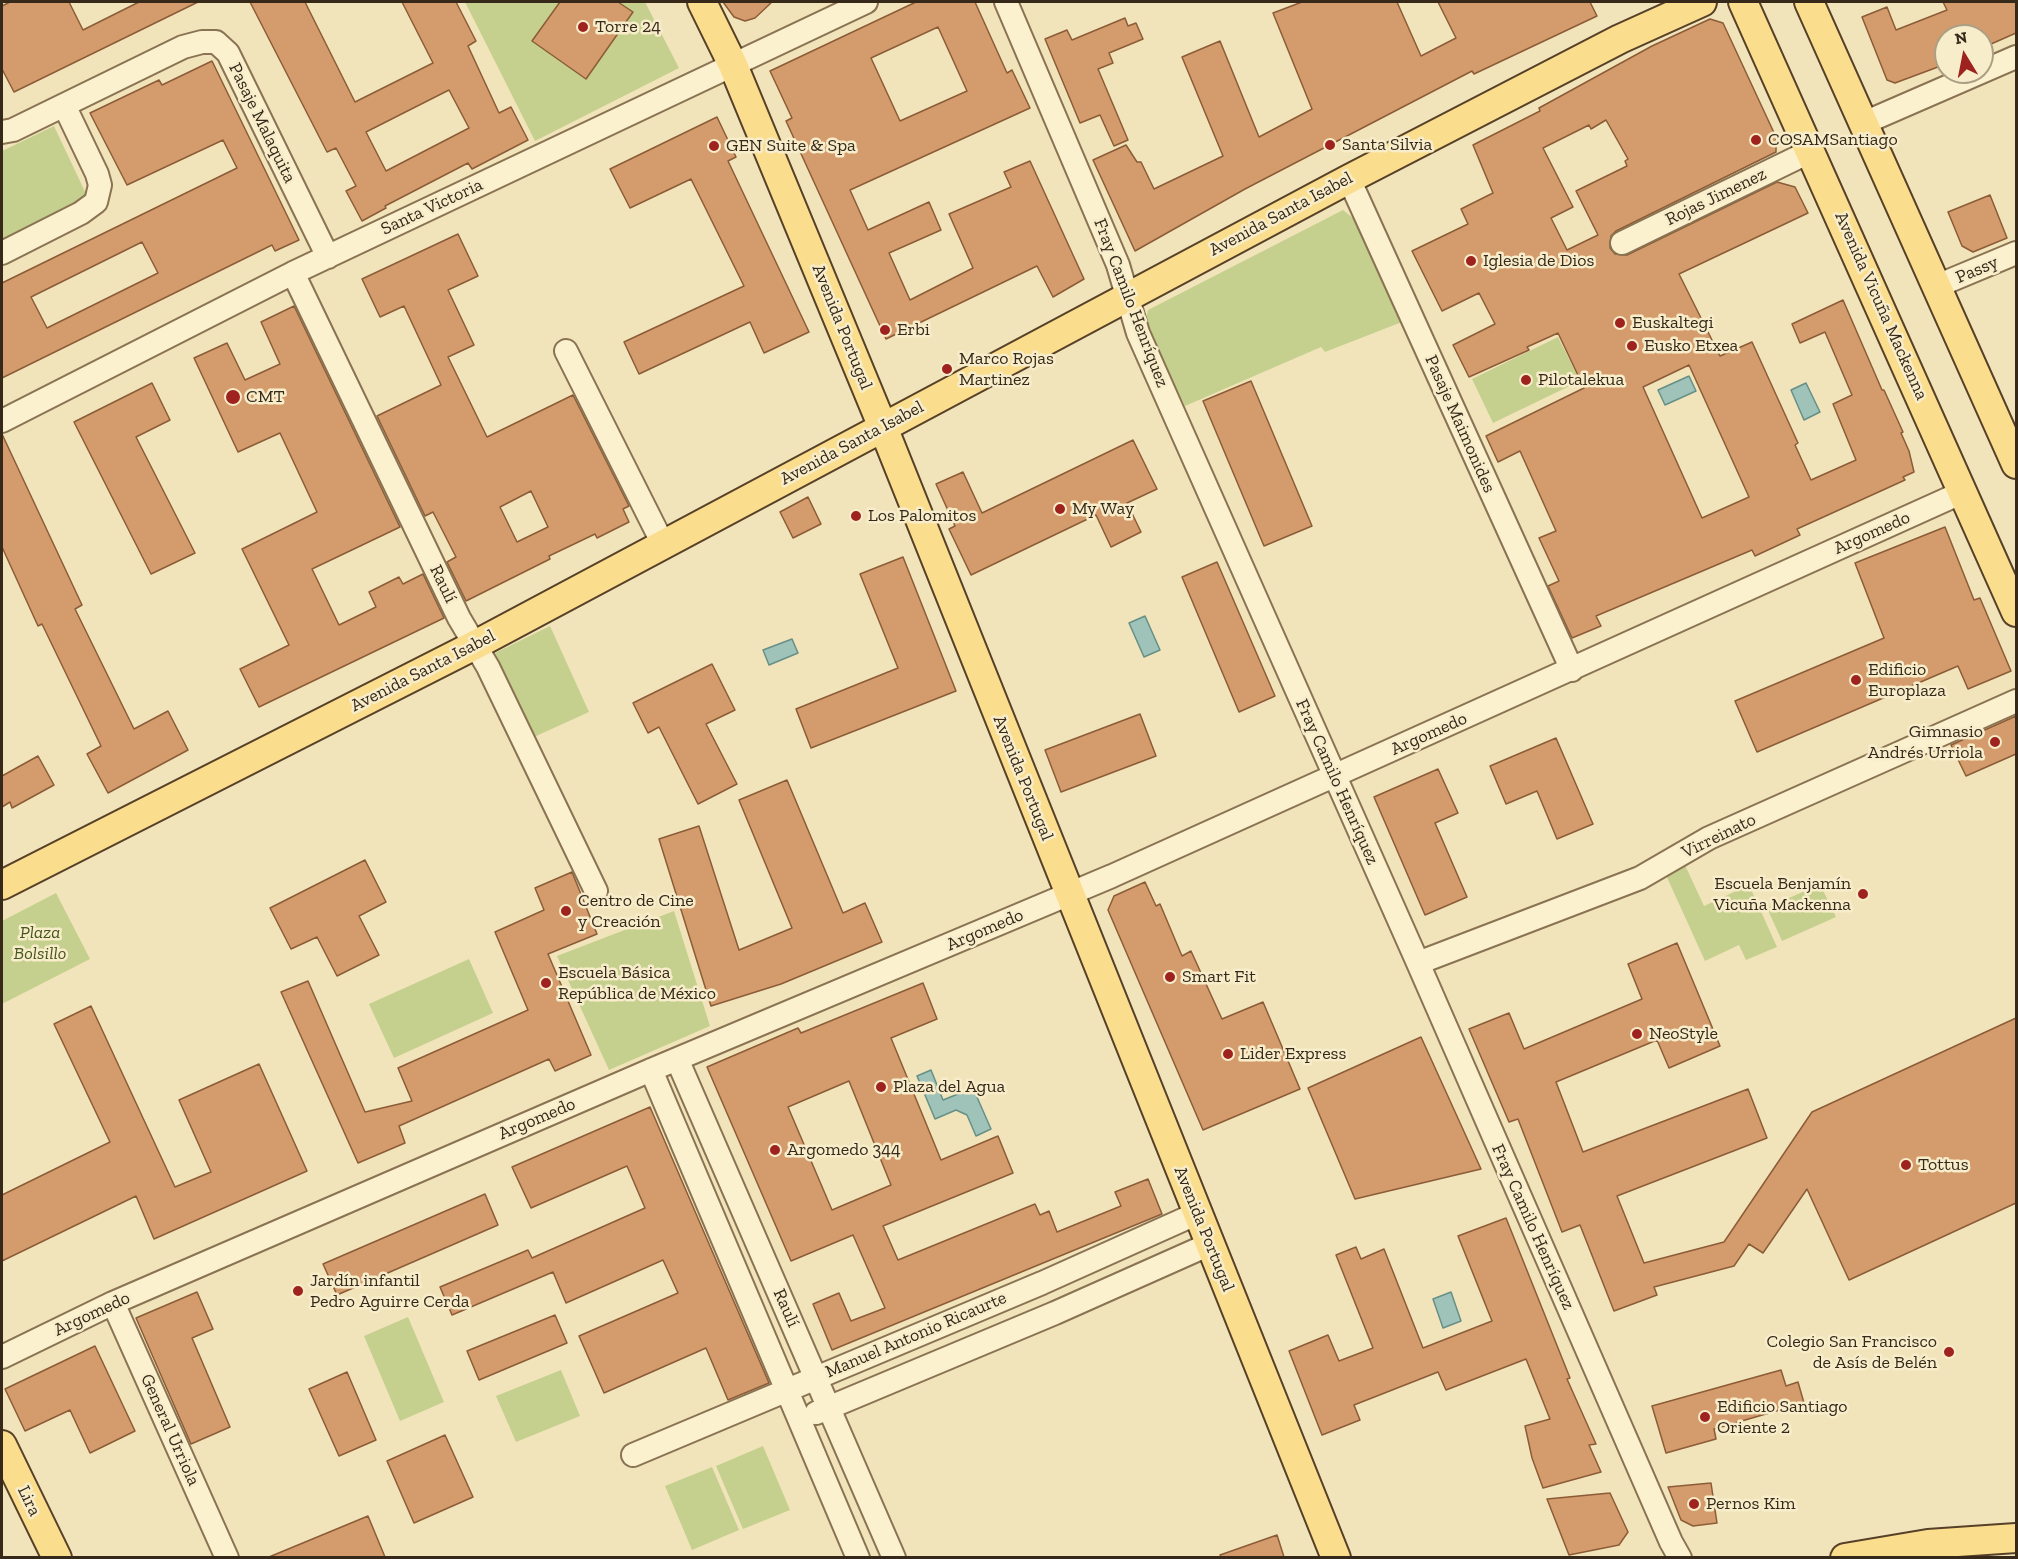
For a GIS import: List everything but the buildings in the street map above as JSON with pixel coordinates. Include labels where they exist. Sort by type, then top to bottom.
[{"type":"main road","name":"Avenida Portugal","points":[[702,2],[733,65],[883,426],[1336,1557]]},
{"type":"main road","name":"Avenida Santa Isabel","points":[[2,885],[475,645],[1128,294],[1349,179],[1620,39],[1702,2]]},
{"type":"main road","name":"Avenida Vicuña Mackenna","points":[[1743,2],[2016,612]]},
{"type":"main road","points":[[1809,2],[2016,464]]},
{"type":"main road","name":"Lira","points":[[2,1445],[57,1557]]},
{"type":"main road","points":[[1845,1557],[1973,1548],[2016,1538]]},
{"type":"street","name":"Santa Victoria","points":[[2,421],[293,273],[866,2]]},
{"type":"street","name":"Fray Camilo Henríquez","points":[[1006,2],[1119,264],[1138,333],[1418,963],[1671,1542],[1680,1557]]},
{"type":"street","name":"Pasaje Malaquita","points":[[2,132],[13,130],[183,47],[202,42],[221,44],[228,53],[328,257]]},
{"type":"street","points":[[1864,123],[2016,57]]},
{"type":"street","points":[[2,253],[81,213],[96,202],[99,185],[97,174],[64,105]]},
{"type":"street","name":"Rojas Jimenez","points":[[1622,243],[1811,151]]},
{"type":"street","name":"Pasaje Maimonides","points":[[1349,179],[1572,670]]},
{"type":"street","name":"Passy","points":[[1937,286],[2016,253]]},
{"type":"street","name":"Raulí","points":[[293,273],[454,608],[475,645],[597,891]]},
{"type":"street","points":[[566,351],[663,544]]},
{"type":"street","name":"Argomedo","points":[[2,1357],[113,1303],[651,1070],[1070,894],[1335,777],[1963,492]]},
{"type":"street","name":"Virreinato","points":[[1418,963],[1640,878],[1709,838],[2016,701]]},
{"type":"street","name":"Raulí","points":[[677,1059],[894,1557]]},
{"type":"street","name":"Raulí","points":[[651,1070],[858,1557]]},
{"type":"street","name":"Manuel Antonio Ricaurte","points":[[633,1455],[1198,1214]]},
{"type":"street","name":"Manuel Antonio Ricaurte","points":[[798,1420],[1055,1313],[1210,1244]]},
{"type":"street","points":[[1042,1282],[1055,1313]]},
{"type":"street","name":"General Urriola","points":[[113,1303],[227,1557]]},
{"type":"street","points":[[921,1332],[934,1364]]},
{"type":"green space","points":[[465,2],[645,2],[679,68],[535,141]]},
{"type":"green space","points":[[54,126],[88,198],[2,239],[2,151]]},
{"type":"green space","points":[[1343,210],[1354,219],[1402,322],[1325,352],[1321,347],[1185,406],[1145,324],[1148,310]]},
{"type":"green space","name":"Pilotalekua","points":[[1558,337],[1580,381],[1493,423],[1472,379]]},
{"type":"green space","points":[[550,626],[589,712],[534,737],[495,653]]},
{"type":"green space","points":[[1685,865],[1704,906],[1749,885],[1777,947],[1746,960],[1739,945],[1705,961],[1665,873]]},
{"type":"green space","points":[[1820,884],[1836,917],[1782,941],[1767,908]]},
{"type":"green space","name":"Plaza Bolsillo","points":[[56,893],[90,959],[2,1004],[2,921]]},
{"type":"green space","points":[[674,911],[710,1026],[609,1070],[557,956]]},
{"type":"green space","points":[[469,959],[493,1013],[394,1058],[369,1004]]},
{"type":"green space","points":[[408,1317],[444,1402],[400,1421],[364,1336]]},
{"type":"green space","points":[[561,1370],[580,1416],[516,1442],[496,1396]]},
{"type":"green space","points":[[763,1446],[790,1510],[743,1529],[716,1466]]},
{"type":"green space","points":[[712,1467],[739,1530],[692,1550],[665,1486]]},
{"type":"water","points":[[1689,376],[1696,391],[1665,405],[1658,390]]},
{"type":"water","points":[[1806,383],[1820,412],[1804,420],[1791,390]]},
{"type":"water","points":[[1145,616],[1160,650],[1144,657],[1129,623]]},
{"type":"water","points":[[792,639],[798,653],[769,665],[763,650]]},
{"type":"water","points":[[931,1070],[943,1100],[973,1088],[991,1129],[976,1136],[967,1115],[956,1110],[935,1119],[917,1076]]},
{"type":"water","points":[[1451,1292],[1461,1321],[1443,1328],[1433,1299]]},
{"type":"place","name":"Torre 24","points":[[583,27]]},
{"type":"place","name":"COSAMSantiago","points":[[1756,140]]},
{"type":"place","name":"Santa Silvia","points":[[1330,145]]},
{"type":"place","name":"GEN Suite & Spa","points":[[714,146]]},
{"type":"place","name":"Iglesia de Dios","points":[[1471,261]]},
{"type":"place","name":"Euskaltegi","points":[[1620,323]]},
{"type":"place","name":"Erbi","points":[[885,330]]},
{"type":"place","name":"Eusko Etxea","points":[[1632,346]]},
{"type":"place","name":"Marco Rojas Martinez","points":[[947,369]]},
{"type":"place","name":"Pilotalekua","points":[[1526,380]]},
{"type":"place","name":"CMT","points":[[233,397]]},
{"type":"place","name":"My Way","points":[[1060,509]]},
{"type":"place","name":"Los Palomitos","points":[[856,516]]},
{"type":"place","name":"Edificio Europlaza","points":[[1856,680]]},
{"type":"place","name":"Gimnasio Andrés Urriola","points":[[1995,742]]},
{"type":"place","name":"Escuela Benjamín Vicuña Mackenna","points":[[1863,894]]},
{"type":"place","name":"Centro de Cine y Creación","points":[[566,911]]},
{"type":"place","name":"Smart Fit","points":[[1170,977]]},
{"type":"place","name":"Escuela Básica República de México","points":[[546,983]]},
{"type":"place","name":"NeoStyle","points":[[1637,1034]]},
{"type":"place","name":"Lider Express","points":[[1228,1054]]},
{"type":"place","name":"Plaza del Agua","points":[[881,1087]]},
{"type":"place","name":"Argomedo 344","points":[[775,1150]]},
{"type":"place","name":"Tottus","points":[[1906,1165]]},
{"type":"place","name":"Jardín infantil Pedro Aguirre Cerda","points":[[298,1291]]},
{"type":"place","name":"Colegio San Francisco de Asís de Belén","points":[[1949,1352]]},
{"type":"place","name":"Edificio Santiago Oriente 2","points":[[1705,1417]]},
{"type":"place","name":"Pernos Kim","points":[[1694,1504]]}]
